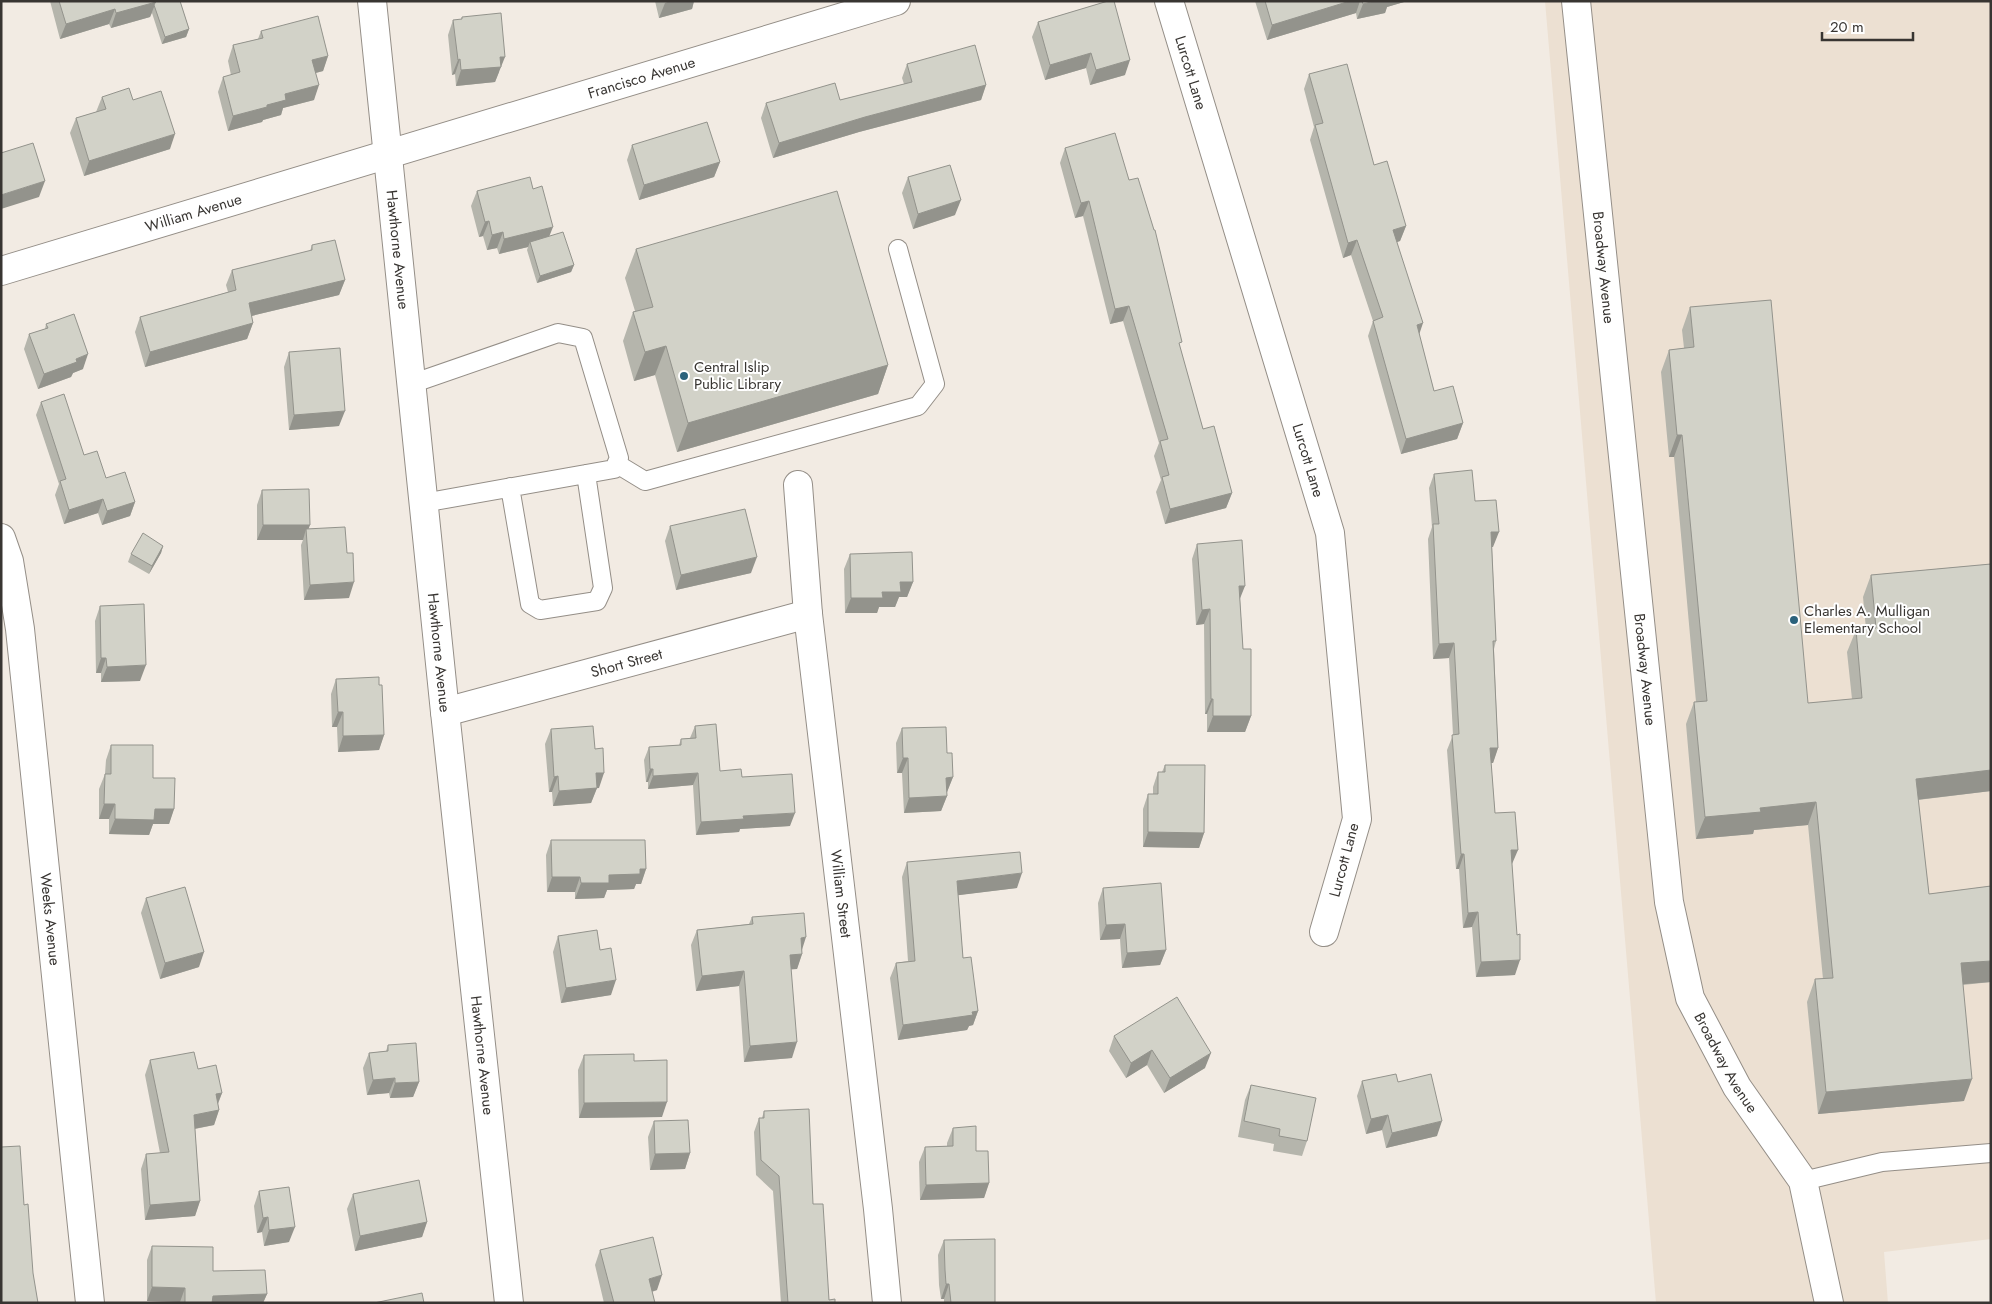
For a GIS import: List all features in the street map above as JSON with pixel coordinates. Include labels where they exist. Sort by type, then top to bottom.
[{"type":"street","name":"Hawthorne Avenue","points":[[372,1],[423,503],[509,1303]]},
{"type":"street","name":"Francisco Avenue","points":[[387,155],[896,1]]},
{"type":"street","name":"Lurcott Lane","points":[[1169,1],[1330,533],[1356,819],[1324,932]]},
{"type":"street","name":"Broadway Avenue","points":[[1576,1],[1669,902],[1690,998],[1737,1087],[1803,1181],[1829,1303]]},
{"type":"street","name":"William Avenue","points":[[1,271],[387,155]]},
{"type":"street","name":"William Street","points":[[798,485],[808,614],[877,1200],[887,1303]]},
{"type":"street","name":"Weeks Avenue","points":[[1,538],[9,561],[20,629],[90,1303]]},
{"type":"street","name":"Short Street","points":[[445,712],[808,614]]},
{"type":"lane","points":[[617,464],[645,481],[918,406],[935,384],[898,248]]},
{"type":"lane","points":[[411,384],[558,333],[583,338],[619,458],[614,469],[423,503]]},
{"type":"lane","points":[[510,488],[530,604],[540,610],[597,601],[603,588],[586,474]]},
{"type":"lane","points":[[1803,1181],[1882,1162],[1991,1153]]},
{"type":"shaded area","name":"Charles A. Mulligan Elementary School","points":[[1545,1],[1991,1],[1991,1239],[1884,1252],[1888,1303],[1656,1303]]},
{"type":"building","points":[[59,1],[156,2],[116,13],[115,9],[66,24]]},
{"type":"building","points":[[156,1],[180,1],[189,29],[165,37],[154,5]]},
{"type":"building","points":[[1108,1],[1114,1],[1130,60],[1096,70],[1091,53],[1050,65],[1038,22]]},
{"type":"building","points":[[1265,1],[1350,1],[1272,25]]},
{"type":"building","points":[[1362,1],[1375,1],[1363,4]]},
{"type":"building","points":[[501,13],[505,57],[500,57],[501,67],[461,70],[453,20],[462,19],[462,17]]},
{"type":"building","points":[[318,16],[328,56],[312,60],[319,85],[285,94],[286,100],[267,105],[267,107],[233,116],[223,77],[240,72],[233,45],[263,38],[261,31]]},
{"type":"building","points":[[975,45],[986,85],[865,117],[779,143],[766,103],[835,83],[840,100],[912,82],[907,64]]},
{"type":"building","points":[[1347,64],[1374,165],[1387,161],[1406,226],[1393,230],[1423,323],[1417,325],[1434,391],[1453,386],[1463,423],[1406,439],[1373,321],[1383,317],[1357,240],[1348,243],[1315,125],[1323,123],[1309,74]]},
{"type":"building","points":[[129,88],[133,100],[161,91],[175,134],[89,161],[76,118],[106,109],[102,97]]},
{"type":"building","points":[[707,122],[720,162],[644,185],[632,145]]},
{"type":"building","points":[[1115,133],[1129,180],[1138,178],[1155,230],[1182,342],[1179,343],[1203,429],[1214,426],[1232,493],[1170,509],[1162,477],[1169,475],[1160,441],[1168,439],[1129,306],[1115,309],[1089,201],[1081,203],[1065,148]]},
{"type":"building","points":[[33,143],[45,181],[1,195],[1,153]]},
{"type":"building","points":[[950,165],[961,200],[918,214],[908,177]]},
{"type":"building","points":[[530,177],[533,189],[542,186],[553,227],[504,239],[503,232],[492,235],[489,221],[485,222],[477,191]]},
{"type":"building","points":[[837,191],[888,365],[688,423],[666,346],[645,352],[633,312],[653,307],[636,249]]},
{"type":"building","points":[[563,232],[574,265],[540,276],[530,242]]},
{"type":"building","points":[[335,240],[345,280],[249,303],[253,323],[150,352],[140,317],[236,290],[232,270],[312,250],[312,245]]},
{"type":"building","points":[[1771,300],[1808,703],[1862,698],[1856,630],[1876,628],[1871,575],[1991,564],[1991,770],[1916,779],[1929,894],[1991,886],[1991,961],[1961,963],[1972,1079],[1826,1092],[1815,979],[1833,978],[1816,802],[1760,808],[1761,812],[1705,817],[1694,702],[1707,701],[1682,435],[1677,435],[1669,350],[1694,347],[1690,307]]},
{"type":"building","points":[[74,314],[88,354],[76,359],[77,362],[44,374],[29,334],[48,328],[46,324]]},
{"type":"building","points":[[340,348],[345,411],[294,415],[289,352]]},
{"type":"building","points":[[64,394],[84,455],[97,451],[106,478],[125,472],[135,502],[107,511],[103,499],[69,510],[60,481],[66,479],[41,402]]},
{"type":"building","points":[[1472,470],[1475,501],[1496,500],[1499,532],[1491,532],[1496,641],[1493,641],[1498,748],[1490,748],[1495,813],[1515,812],[1518,850],[1511,850],[1517,935],[1520,934],[1520,960],[1481,962],[1478,912],[1468,913],[1464,854],[1461,854],[1452,735],[1459,734],[1454,643],[1439,644],[1433,524],[1439,524],[1434,474]]},
{"type":"building","points":[[309,489],[310,525],[263,525],[262,490]]},
{"type":"building","points":[[745,509],[757,557],[681,575],[670,526]]},
{"type":"building","points":[[345,527],[347,553],[353,553],[354,582],[310,585],[306,529]]},
{"type":"building","points":[[143,533],[163,546],[152,566],[131,554]]},
{"type":"building","points":[[1242,540],[1245,586],[1239,586],[1243,649],[1251,649],[1251,716],[1213,716],[1213,699],[1211,699],[1210,609],[1202,610],[1197,544]]},
{"type":"building","points":[[912,552],[913,582],[900,582],[901,592],[882,592],[883,598],[851,598],[850,554]]},
{"type":"building","points":[[144,604],[146,665],[107,667],[106,658],[101,658],[100,606]]},
{"type":"building","points":[[379,677],[379,685],[382,685],[384,735],[343,736],[343,712],[338,712],[336,679]]},
{"type":"building","points":[[716,724],[720,771],[741,769],[742,777],[792,774],[795,813],[743,816],[744,819],[701,822],[698,773],[653,776],[653,769],[650,769],[649,747],[681,745],[681,739],[696,738],[695,726]]},
{"type":"building","points":[[593,726],[595,749],[603,748],[604,773],[596,773],[597,788],[559,791],[558,776],[554,777],[551,729]]},
{"type":"building","points":[[946,727],[947,753],[952,753],[953,777],[946,778],[947,796],[909,798],[908,758],[903,758],[902,728]]},
{"type":"building","points":[[111,745],[153,745],[153,778],[175,778],[174,809],[155,809],[154,820],[115,819],[115,804],[104,804],[105,774],[111,774]]},
{"type":"building","points":[[1165,765],[1205,765],[1204,833],[1148,832],[1148,794],[1158,794],[1158,772],[1165,772]]},
{"type":"building","points":[[551,840],[645,840],[646,869],[640,869],[640,874],[609,875],[609,883],[581,883],[580,877],[552,877]]},
{"type":"building","points":[[1020,852],[1022,873],[957,881],[963,958],[971,957],[978,1011],[972,1012],[973,1015],[903,1025],[896,963],[915,961],[907,862]]},
{"type":"building","points":[[1161,883],[1166,950],[1127,953],[1125,924],[1106,925],[1103,888]]},
{"type":"building","points":[[185,887],[204,952],[165,963],[146,898]]},
{"type":"building","points":[[804,913],[806,937],[801,938],[802,954],[790,955],[797,1042],[750,1046],[744,971],[702,976],[697,930],[753,924],[752,917]]},
{"type":"building","points":[[597,930],[600,950],[611,948],[616,980],[566,988],[558,936]]},
{"type":"building","points":[[1177,997],[1211,1053],[1170,1078],[1152,1050],[1131,1063],[1114,1036]]},
{"type":"building","points":[[416,1043],[419,1082],[395,1083],[395,1078],[373,1080],[369,1053],[388,1051],[388,1045]]},
{"type":"building","points":[[194,1052],[198,1069],[216,1065],[222,1093],[216,1094],[219,1110],[194,1115],[200,1201],[150,1205],[146,1154],[169,1152],[150,1060]]},
{"type":"building","points":[[634,1054],[634,1061],[667,1060],[667,1102],[584,1103],[584,1055]]},
{"type":"building","points":[[1396,1074],[1398,1082],[1431,1074],[1442,1121],[1392,1133],[1388,1115],[1371,1119],[1362,1081]]},
{"type":"building","points":[[1251,1085],[1316,1098],[1307,1141],[1279,1136],[1280,1129],[1244,1121]]},
{"type":"building","points":[[809,1109],[813,1204],[823,1204],[829,1300],[835,1299],[835,1303],[788,1303],[779,1176],[761,1160],[759,1118],[764,1118],[764,1111]]},
{"type":"building","points":[[688,1120],[690,1153],[655,1154],[654,1121]]},
{"type":"building","points":[[976,1126],[976,1151],[988,1151],[989,1183],[926,1185],[925,1147],[953,1146],[953,1128]]},
{"type":"building","points":[[20,1146],[24,1205],[28,1204],[33,1273],[38,1303],[1,1303],[1,1147]]},
{"type":"building","points":[[419,1180],[427,1222],[360,1236],[353,1194]]},
{"type":"building","points":[[289,1187],[295,1227],[269,1230],[268,1217],[263,1218],[259,1191]]},
{"type":"building","points":[[653,1237],[662,1275],[649,1279],[655,1303],[614,1303],[600,1250]]},
{"type":"building","points":[[995,1239],[995,1303],[951,1303],[949,1284],[946,1284],[944,1240]]},
{"type":"building","points":[[152,1246],[213,1247],[213,1271],[265,1270],[267,1294],[213,1296],[212,1303],[185,1303],[185,1288],[152,1287]]},
{"type":"building","points":[[422,1293],[424,1303],[374,1303]]},
{"type":"place","name":"Central Islip Public Library","points":[[684,376]]},
{"type":"place","name":"Charles A. Mulligan Elementary School","points":[[1794,620]]}]
